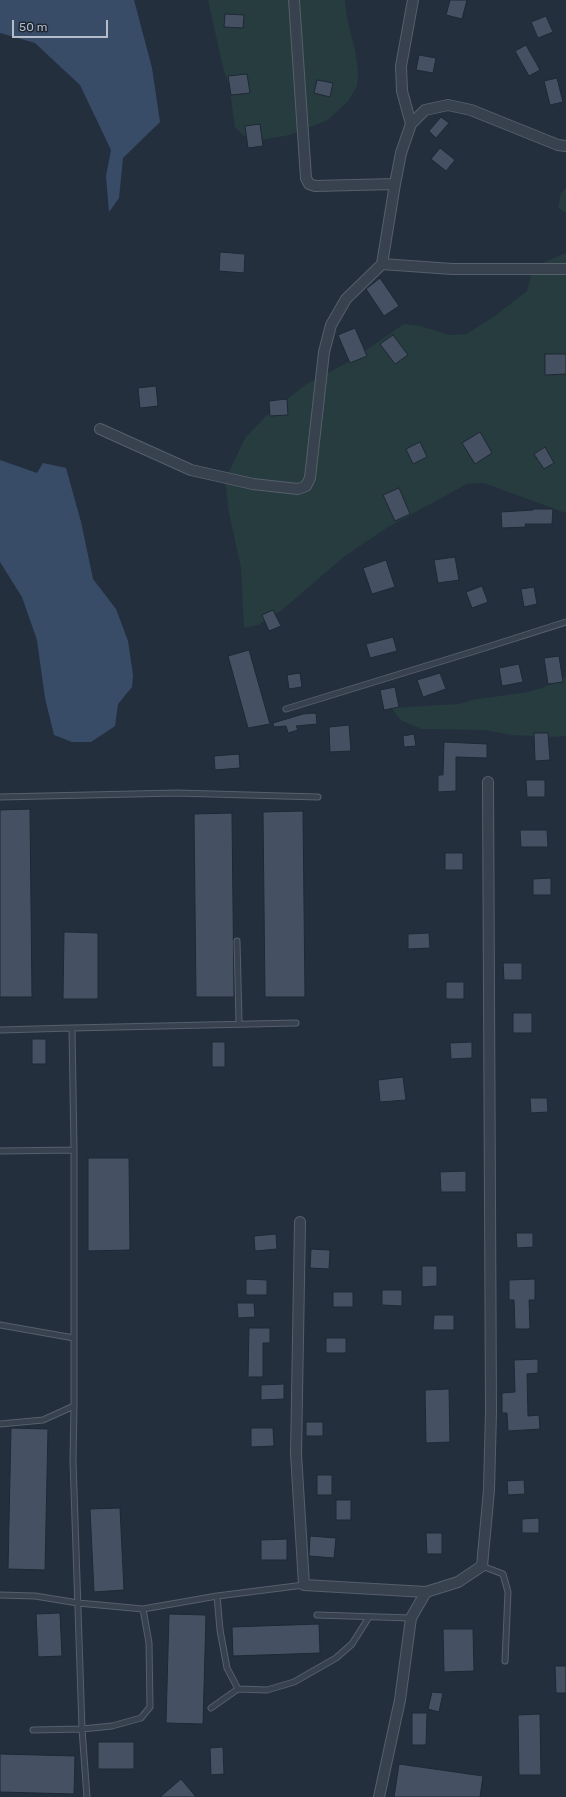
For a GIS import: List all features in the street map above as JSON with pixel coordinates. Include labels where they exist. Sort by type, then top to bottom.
[{"type":"street","points":[[294,0],[306,178],[309,184],[315,186],[395,184]]},
{"type":"street","points":[[411,124],[402,92],[401,66],[413,0]]},
{"type":"street","points":[[100,429],[190,470],[253,484],[298,489],[306,486],[310,478],[324,352],[331,325],[346,300],[382,264],[401,153],[411,124],[425,110],[448,105],[470,110],[558,145],[566,146]]},
{"type":"street","points":[[382,264],[452,269],[566,269]]},
{"type":"street","points":[[300,1222],[296,1454],[304,1585],[426,1592],[458,1582],[482,1566],[489,1490],[491,1412],[488,782]]},
{"type":"street","points":[[379,1797],[400,1700],[411,1618],[426,1592]]},
{"type":"lane","points":[[286,709],[566,622]]},
{"type":"lane","points":[[0,797],[177,793],[318,797]]},
{"type":"lane","points":[[237,941],[239,1023]]},
{"type":"lane","points":[[0,1030],[239,1023],[296,1023]]},
{"type":"lane","points":[[72,1028],[74,1150],[73,1460],[82,1729],[87,1797]]},
{"type":"lane","points":[[0,1151],[74,1150]]},
{"type":"lane","points":[[0,1325],[74,1338]]},
{"type":"lane","points":[[0,1424],[43,1420],[74,1406]]},
{"type":"lane","points":[[482,1566],[503,1574],[508,1592],[505,1661]]},
{"type":"lane","points":[[0,1595],[35,1596],[78,1603],[143,1609],[217,1596],[304,1585]]},
{"type":"lane","points":[[217,1596],[220,1630],[227,1668],[238,1689]]},
{"type":"lane","points":[[33,1730],[82,1729],[112,1726],[141,1718],[150,1707],[149,1643],[143,1609]]},
{"type":"lane","points":[[317,1616],[411,1618]]},
{"type":"lane","points":[[211,1708],[238,1689],[267,1690],[294,1682],[336,1658],[352,1644],[369,1617]]},
{"type":"green space","points":[[208,0],[345,0],[347,18],[355,50],[358,71],[357,86],[349,100],[328,120],[290,135],[260,140],[246,137],[235,128],[229,84],[224,72]]},
{"type":"green space","points":[[566,188],[566,213],[558,208],[561,193]]},
{"type":"green space","points":[[566,253],[566,513],[484,483],[467,484],[388,527],[345,556],[282,610],[258,625],[244,628],[241,568],[229,513],[225,480],[245,438],[265,417],[305,385],[350,361],[404,324],[420,326],[450,335],[466,334],[492,318],[527,291],[532,272],[545,262]]},
{"type":"green space","points":[[566,677],[566,736],[552,737],[511,735],[485,730],[422,729],[402,721],[391,708],[459,704],[472,700],[528,692],[542,688]]},
{"type":"water","points":[[0,0],[134,0],[152,68],[160,122],[123,158],[119,198],[109,212],[106,176],[111,150],[80,85],[35,43],[0,33]]},
{"type":"water","points":[[0,460],[37,473],[43,463],[66,468],[81,522],[93,579],[116,609],[128,641],[133,675],[132,687],[118,704],[115,726],[91,742],[72,742],[54,735],[45,698],[37,640],[22,597],[0,562]]},
{"type":"building","points":[[450,0],[467,0],[462,19],[446,15]]},
{"type":"building","points":[[225,14],[244,15],[243,28],[224,27]]},
{"type":"building","points":[[546,16],[553,32],[538,38],[531,22]]},
{"type":"building","points":[[526,45],[540,70],[529,76],[515,51]]},
{"type":"building","points":[[419,55],[436,58],[433,73],[416,70]]},
{"type":"building","points":[[247,74],[250,93],[231,95],[228,76]]},
{"type":"building","points":[[557,78],[563,102],[550,105],[544,81]]},
{"type":"building","points":[[317,80],[333,83],[330,97],[314,93]]},
{"type":"building","points":[[441,117],[449,123],[436,138],[429,131]]},
{"type":"building","points":[[260,124],[263,146],[248,148],[245,126]]},
{"type":"building","points":[[440,148],[455,160],[446,171],[431,159]]},
{"type":"building","points":[[220,252],[245,254],[244,273],[219,271]]},
{"type":"building","points":[[380,278],[399,306],[384,316],[366,289]]},
{"type":"building","points":[[355,328],[367,356],[350,363],[338,335]]},
{"type":"building","points":[[393,335],[408,355],[395,364],[380,344]]},
{"type":"building","points":[[545,354],[566,354],[566,374],[545,375]]},
{"type":"building","points":[[156,386],[158,406],[140,408],[138,388]]},
{"type":"building","points":[[287,399],[288,415],[270,416],[269,401]]},
{"type":"building","points":[[480,432],[492,453],[475,464],[462,443]]},
{"type":"building","points":[[420,442],[427,457],[413,464],[406,449]]},
{"type":"building","points":[[545,447],[554,463],[544,469],[534,454]]},
{"type":"building","points":[[399,488],[410,514],[395,521],[383,495]]},
{"type":"building","points":[[553,509],[552,524],[525,524],[526,527],[502,528],[501,512]]},
{"type":"building","points":[[455,557],[459,580],[438,583],[434,560]]},
{"type":"building","points":[[386,560],[395,587],[372,594],[363,568]]},
{"type":"building","points":[[482,586],[488,602],[472,608],[466,592]]},
{"type":"building","points":[[534,587],[537,604],[524,607],[521,589]]},
{"type":"building","points":[[273,610],[281,626],[269,631],[262,615]]},
{"type":"building","points":[[393,637],[397,651],[370,658],[366,644]]},
{"type":"building","points":[[249,650],[270,724],[248,728],[228,656]]},
{"type":"building","points":[[559,656],[563,682],[548,684],[544,658]]},
{"type":"building","points":[[519,664],[523,682],[502,686],[499,668]]},
{"type":"building","points":[[300,673],[302,687],[289,689],[287,675]]},
{"type":"building","points":[[440,673],[446,689],[423,697],[417,680]]},
{"type":"building","points":[[395,687],[399,707],[384,710],[380,690]]},
{"type":"building","points":[[316,713],[317,724],[296,726],[298,730],[288,733],[286,726],[274,727],[273,723],[303,714]]},
{"type":"building","points":[[349,725],[351,751],[330,752],[329,727]]},
{"type":"building","points":[[534,733],[548,733],[550,760],[535,761]]},
{"type":"building","points":[[414,734],[416,746],[404,747],[403,736]]},
{"type":"building","points":[[444,742],[487,744],[487,758],[456,757],[456,791],[438,792],[438,775],[443,775]]},
{"type":"building","points":[[239,754],[240,768],[215,770],[214,756]]},
{"type":"building","points":[[526,780],[545,780],[545,797],[527,797]]},
{"type":"building","points":[[30,809],[32,997],[0,997],[0,810]]},
{"type":"building","points":[[303,811],[305,997],[265,997],[263,812]]},
{"type":"building","points":[[232,813],[234,997],[196,997],[194,814]]},
{"type":"building","points":[[520,830],[547,830],[548,847],[521,847]]},
{"type":"building","points":[[445,853],[463,853],[463,870],[445,870]]},
{"type":"building","points":[[551,878],[551,895],[533,895],[533,879]]},
{"type":"building","points":[[64,932],[98,933],[98,999],[63,999]]},
{"type":"building","points":[[429,933],[430,948],[408,949],[408,934]]},
{"type":"building","points":[[503,963],[522,963],[522,980],[504,980]]},
{"type":"building","points":[[446,982],[464,982],[464,999],[446,999]]},
{"type":"building","points":[[513,1013],[532,1013],[532,1033],[513,1033]]},
{"type":"building","points":[[32,1039],[46,1039],[46,1064],[32,1064]]},
{"type":"building","points":[[212,1042],[225,1042],[225,1067],[212,1067]]},
{"type":"building","points":[[472,1042],[472,1058],[451,1059],[450,1043]]},
{"type":"building","points":[[403,1077],[406,1100],[380,1102],[378,1080]]},
{"type":"building","points":[[530,1098],[547,1098],[548,1112],[531,1113]]},
{"type":"building","points":[[88,1158],[129,1158],[130,1250],[88,1251]]},
{"type":"building","points":[[466,1171],[466,1192],[441,1192],[440,1172]]},
{"type":"building","points":[[516,1233],[533,1233],[533,1247],[517,1248]]},
{"type":"building","points":[[276,1234],[277,1249],[255,1251],[254,1236]]},
{"type":"building","points":[[311,1249],[330,1250],[329,1269],[310,1268]]},
{"type":"building","points":[[422,1266],[437,1266],[437,1286],[422,1287]]},
{"type":"building","points":[[246,1279],[267,1280],[267,1295],[246,1295]]},
{"type":"building","points":[[535,1279],[535,1300],[529,1300],[530,1329],[515,1329],[514,1300],[509,1300],[509,1280]]},
{"type":"building","points":[[382,1290],[402,1290],[402,1306],[382,1305]]},
{"type":"building","points":[[333,1292],[353,1292],[353,1307],[333,1307]]},
{"type":"building","points":[[237,1303],[254,1303],[255,1317],[238,1318]]},
{"type":"building","points":[[434,1315],[454,1315],[454,1330],[433,1330]]},
{"type":"building","points":[[249,1328],[270,1328],[270,1343],[263,1343],[263,1377],[248,1377]]},
{"type":"building","points":[[326,1338],[346,1338],[346,1353],[326,1353]]},
{"type":"building","points":[[538,1359],[538,1373],[527,1374],[528,1416],[539,1415],[540,1429],[508,1431],[507,1413],[502,1413],[502,1393],[515,1392],[514,1360]]},
{"type":"building","points":[[284,1384],[284,1399],[261,1400],[261,1385]]},
{"type":"building","points":[[449,1389],[450,1442],[426,1443],[425,1390]]},
{"type":"building","points":[[306,1422],[323,1422],[323,1436],[306,1436]]},
{"type":"building","points":[[11,1428],[48,1429],[45,1570],[8,1569]]},
{"type":"building","points":[[251,1428],[273,1428],[274,1446],[251,1447]]},
{"type":"building","points":[[317,1475],[332,1475],[332,1495],[317,1495]]},
{"type":"building","points":[[524,1480],[525,1494],[508,1495],[507,1481]]},
{"type":"building","points":[[336,1500],[351,1500],[351,1520],[336,1520]]},
{"type":"building","points":[[120,1508],[124,1590],[94,1592],[90,1509]]},
{"type":"building","points":[[539,1518],[539,1533],[522,1533],[522,1519]]},
{"type":"building","points":[[426,1533],[442,1533],[442,1554],[427,1554]]},
{"type":"building","points":[[310,1536],[336,1538],[334,1558],[309,1556]]},
{"type":"building","points":[[287,1539],[287,1560],[261,1560],[261,1540]]},
{"type":"building","points":[[60,1613],[62,1656],[38,1657],[36,1614]]},
{"type":"building","points":[[169,1614],[206,1615],[203,1724],[166,1723]]},
{"type":"building","points":[[319,1624],[320,1653],[233,1656],[232,1627]]},
{"type":"building","points":[[443,1629],[473,1629],[474,1671],[444,1672]]},
{"type":"building","points":[[555,1666],[566,1666],[566,1693],[556,1693]]},
{"type":"building","points":[[432,1692],[443,1693],[439,1712],[428,1709]]},
{"type":"building","points":[[412,1713],[427,1713],[426,1745],[412,1745]]},
{"type":"building","points":[[540,1714],[541,1775],[519,1775],[518,1715]]},
{"type":"building","points":[[98,1742],[134,1742],[134,1769],[98,1769]]},
{"type":"building","points":[[223,1747],[224,1774],[211,1775],[210,1748]]},
{"type":"building","points":[[0,1754],[75,1756],[74,1794],[0,1792]]},
{"type":"building","points":[[399,1764],[483,1776],[480,1797],[394,1797]]},
{"type":"building","points":[[181,1779],[196,1797],[160,1797]]}]
